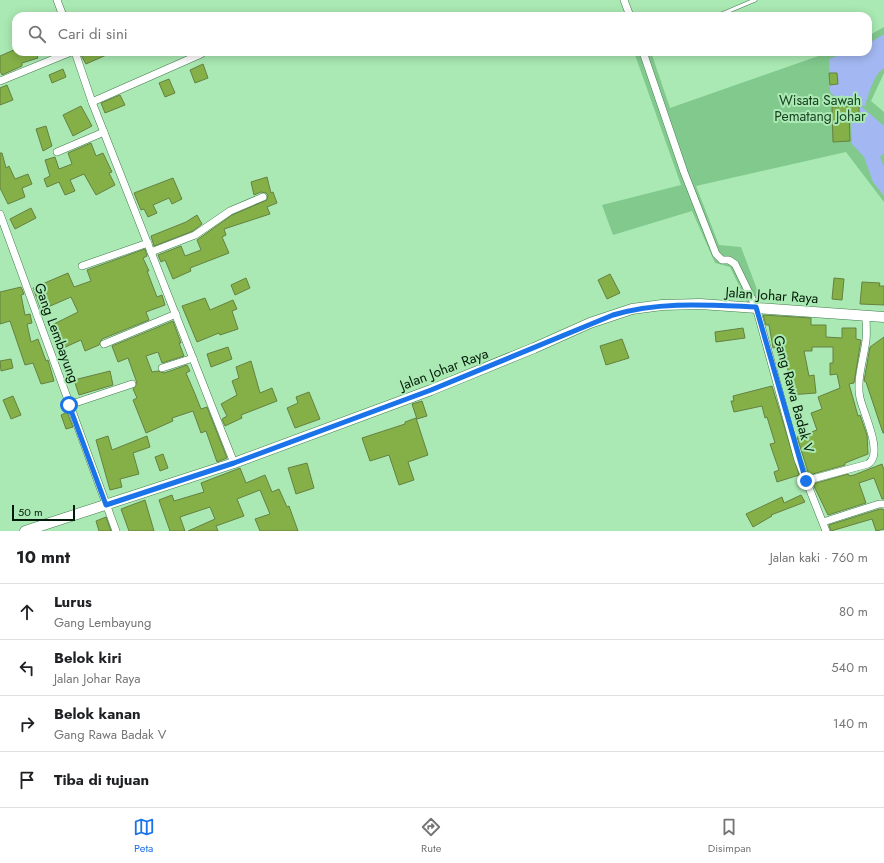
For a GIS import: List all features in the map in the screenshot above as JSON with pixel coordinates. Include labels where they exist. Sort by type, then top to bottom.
[{"type":"street","points":[[57,0],[61,12]]},
{"type":"street","points":[[624,0],[628,12]]},
{"type":"street","points":[[0,81],[61,56]]},
{"type":"street","points":[[76,56],[92,102],[234,463]]},
{"type":"street","points":[[92,102],[196,56]]},
{"type":"street","name":"Gang Rawa Badak V","points":[[644,56],[684,172],[716,254],[722,260],[734,262],[756,307],[806,481],[826,531]]},
{"type":"street","points":[[57,152],[104,132]]},
{"type":"street","points":[[151,252],[195,235],[230,211],[263,197]]},
{"type":"street","name":"Gang Lembayung","points":[[0,214],[116,531]]},
{"type":"street","points":[[82,266],[148,243]]},
{"type":"street","name":"Jalan Johar Raya","points":[[25,531],[234,463],[431,390],[613,315],[632,309],[662,305],[700,304],[884,317]]},
{"type":"street","points":[[104,344],[176,314]]},
{"type":"street","points":[[806,481],[872,462],[878,454],[881,443],[860,396],[860,379],[867,339],[866,316]]},
{"type":"street","points":[[162,368],[193,358]]},
{"type":"street","points":[[69,405],[132,384]]},
{"type":"street","points":[[823,522],[884,504]]},
{"type":"lane","points":[[726,12],[755,0]]},
{"type":"green space","name":"Wisata Sawah Pematang Johar","points":[[884,27],[884,73],[871,101],[884,112],[884,202],[846,152],[696,186],[719,245],[741,247],[761,300],[747,302],[730,267],[715,263],[692,211],[613,235],[602,205],[681,185],[635,56],[652,56],[670,108],[819,56],[872,56],[872,34]]},
{"type":"water","points":[[884,34],[884,68],[874,80],[865,106],[835,103],[834,96],[830,92],[829,59],[837,56],[872,56],[872,42]]},
{"type":"water","points":[[850,107],[862,107],[884,126],[884,153],[880,157],[884,167],[884,196],[873,182],[864,157],[852,144]]},
{"type":"building","points":[[12,51],[12,56],[37,56],[38,58],[22,63],[22,66],[2,75],[0,71],[0,56]]},
{"type":"building","points":[[82,56],[104,56],[86,64]]},
{"type":"building","points":[[203,64],[208,78],[195,83],[190,70]]},
{"type":"building","points":[[63,69],[66,77],[52,83],[49,75]]},
{"type":"building","points":[[829,73],[837,73],[838,84],[830,85]]},
{"type":"building","points":[[169,79],[175,93],[165,97],[159,83]]},
{"type":"building","points":[[7,85],[13,100],[0,105],[0,88]]},
{"type":"building","points":[[120,95],[125,105],[105,113],[101,103]]},
{"type":"building","points":[[81,106],[92,126],[73,136],[63,115]]},
{"type":"building","points":[[859,106],[859,113],[849,113],[850,141],[833,142],[832,107]]},
{"type":"building","points":[[46,126],[52,146],[43,151],[36,129]]},
{"type":"building","points":[[91,143],[96,156],[103,153],[112,172],[109,173],[115,185],[96,195],[84,174],[70,180],[75,191],[65,195],[59,182],[47,187],[44,179],[50,176],[45,160],[55,157],[59,169],[72,164],[68,153]]},
{"type":"building","points":[[0,153],[2,153],[6,168],[9,166],[15,179],[28,174],[32,184],[22,188],[25,197],[8,204],[0,188]]},
{"type":"building","points":[[267,177],[271,193],[273,192],[277,203],[267,207],[270,214],[224,229],[226,235],[222,237],[229,253],[190,268],[191,271],[173,279],[165,260],[161,262],[158,255],[181,246],[185,256],[201,250],[197,240],[232,215],[267,200],[268,195],[266,193],[261,192],[254,195],[251,182]]},
{"type":"building","points":[[173,178],[182,199],[172,204],[169,198],[153,205],[157,213],[148,217],[144,209],[141,210],[134,193]]},
{"type":"building","points":[[31,208],[36,218],[15,229],[10,219]]},
{"type":"building","points":[[197,215],[202,224],[193,231],[154,246],[151,236],[186,222]]},
{"type":"building","points":[[145,249],[147,256],[143,258],[149,271],[147,271],[157,297],[162,295],[165,305],[146,312],[149,320],[102,339],[99,345],[85,351],[81,340],[61,349],[50,326],[78,312],[71,297],[41,310],[33,288],[68,273],[74,287],[91,281],[87,270]]},
{"type":"building","points":[[610,274],[620,293],[607,299],[598,280]]},
{"type":"building","points":[[246,278],[250,288],[235,295],[231,285]]},
{"type":"building","points":[[834,278],[844,279],[842,300],[832,299]]},
{"type":"building","points":[[862,282],[880,283],[879,286],[884,286],[884,305],[860,304]]},
{"type":"building","points":[[21,287],[24,294],[21,295],[25,315],[30,314],[32,323],[27,324],[31,342],[38,339],[46,361],[48,360],[54,381],[41,384],[33,363],[25,365],[10,321],[0,324],[0,292]]},
{"type":"building","points":[[205,298],[210,310],[233,300],[237,309],[232,311],[238,329],[220,335],[219,333],[197,342],[182,306]]},
{"type":"building","points":[[763,315],[811,318],[811,325],[826,325],[826,337],[842,338],[842,328],[856,328],[856,339],[861,340],[854,383],[849,384],[858,416],[860,415],[867,435],[868,454],[845,463],[845,465],[809,475],[797,437],[817,430],[811,413],[822,409],[818,397],[840,388],[837,374],[830,375],[830,363],[833,363],[833,347],[812,347],[812,351],[804,351],[809,376],[814,375],[816,393],[789,395],[787,378],[789,378],[786,358],[783,359],[780,346],[773,348],[769,325],[766,325]]},
{"type":"building","points":[[173,321],[184,356],[162,363],[158,352],[146,356],[152,372],[158,371],[164,373],[187,365],[190,371],[186,373],[201,409],[207,407],[227,458],[217,462],[206,431],[201,433],[193,411],[172,418],[173,421],[146,433],[133,400],[137,398],[133,389],[137,383],[128,358],[118,362],[112,346]]},
{"type":"building","points":[[743,328],[745,338],[716,342],[715,332]]},
{"type":"building","points":[[884,337],[883,433],[866,382],[864,381],[870,347]]},
{"type":"building","points":[[622,339],[629,358],[606,365],[600,346]]},
{"type":"building","points":[[228,347],[232,359],[211,367],[207,354]]},
{"type":"building","points":[[11,359],[13,368],[1,371],[0,361]]},
{"type":"building","points":[[251,361],[260,393],[272,388],[277,401],[241,415],[242,418],[225,426],[222,419],[227,416],[221,404],[237,395],[232,381],[239,378],[236,367]]},
{"type":"building","points":[[110,371],[113,385],[79,395],[74,380]]},
{"type":"building","points":[[772,386],[799,475],[777,482],[774,472],[779,470],[770,444],[775,443],[762,406],[734,412],[731,401],[734,401],[733,396]]},
{"type":"building","points":[[309,392],[320,419],[295,428],[287,408],[298,403],[296,397]]},
{"type":"building","points":[[13,396],[21,415],[11,419],[3,400]]},
{"type":"building","points":[[422,401],[427,416],[417,419],[412,404]]},
{"type":"building","points":[[67,412],[73,427],[66,429],[61,415]]},
{"type":"building","points":[[416,418],[428,455],[408,462],[414,480],[399,485],[389,455],[370,461],[362,438],[405,424],[405,422]]},
{"type":"building","points":[[108,436],[112,450],[147,436],[150,447],[133,453],[139,474],[120,479],[122,487],[110,490],[96,440]]},
{"type":"building","points":[[163,454],[168,468],[160,471],[155,457]]},
{"type":"building","points":[[307,463],[314,488],[296,494],[288,468]]},
{"type":"building","points":[[882,464],[884,470],[884,499],[882,499],[874,478],[859,483],[866,503],[828,515],[813,484],[848,474],[849,476],[854,475]]},
{"type":"building","points":[[240,468],[246,483],[265,475],[272,492],[279,489],[287,507],[289,506],[298,531],[260,531],[255,519],[270,514],[260,490],[237,499],[244,516],[216,526],[218,531],[188,531],[215,519],[210,507],[180,517],[185,531],[170,531],[159,500],[172,495],[174,501],[204,492],[201,483]]},
{"type":"building","points":[[801,495],[805,502],[771,515],[772,516],[753,527],[746,514],[782,497],[784,503]]},
{"type":"building","points":[[145,500],[154,531],[129,531],[121,509]]},
{"type":"building","points":[[883,509],[884,511],[884,529],[876,531],[872,519],[831,531],[829,525]]},
{"type":"building","points":[[106,517],[111,531],[99,531],[96,521]]},
{"type":"route","points":[[69,405],[106,505],[234,463],[431,390],[534,348],[590,323],[632,309],[662,305],[700,304],[756,307],[798,460],[806,481]]}]
